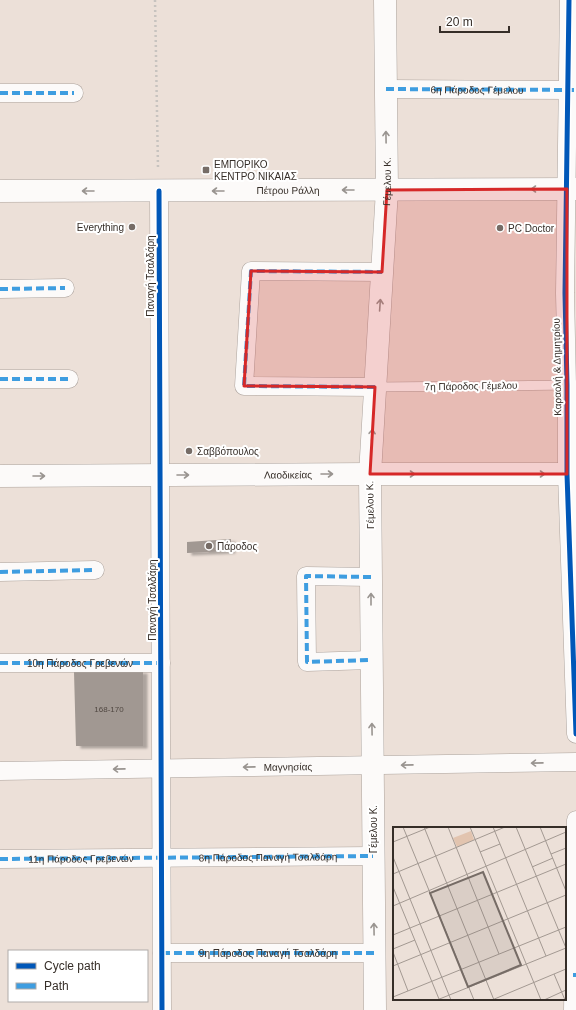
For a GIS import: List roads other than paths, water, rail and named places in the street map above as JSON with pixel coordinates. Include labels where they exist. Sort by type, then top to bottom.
[{"type":"main road","name":"Γέμελου Κ.","points":[[375,1010],[370,474],[387,190],[385,0]]},
{"type":"main road","name":"Πέτρου Ράλλη","points":[[0,191],[571,189]]},
{"type":"main road","name":"Λαοδικείας","points":[[0,476],[572,474]]},
{"type":"street","name":"Καραολή & Δημητρίου","points":[[569,0],[572,90],[570,294],[576,734]]},
{"type":"street","name":"6η Πάροδος Γέμελου","points":[[386,89],[572,90]]},
{"type":"street","points":[[0,94],[74,93]]},
{"type":"street","name":"Παναγή Τσαλδάρη","points":[[159,191],[162,1010]]},
{"type":"street","points":[[375,387],[244,386],[251,272],[382,272]]},
{"type":"street","points":[[0,289],[65,288]]},
{"type":"street","points":[[0,379],[70,379]]},
{"type":"street","points":[[0,572],[95,570]]},
{"type":"street","points":[[371,577],[306,576],[307,662],[372,660]]},
{"type":"street","name":"10η Πάροδος Γρεβενών","points":[[0,663],[161,663]]},
{"type":"street","name":"Μαγνησίας","points":[[0,771],[576,762]]},
{"type":"street","points":[[573,1010],[575,974],[576,820]]},
{"type":"street","name":"8η Πάροδος Παναγή Τσαλδάρη","points":[[162,858],[373,856]]},
{"type":"street","name":"11η Πάροδος Γρεβενών","points":[[0,859],[162,858]]},
{"type":"street","name":"9η Πάροδος Παναγή Τσαλδάρη","points":[[162,953],[375,953]]},
{"type":"lane","name":"7η Πάροδος Γέμελου","points":[[375,387],[571,385]]},
{"type":"place","name":"ΕΜΠΟΡΙΚΟ ΚΕΝΤΡΟ ΝΙΚΑΙΑΣ","points":[[206,170]]},
{"type":"place","name":"Everything","points":[[132,227]]},
{"type":"place","name":"PC Doctor","points":[[500,228]]},
{"type":"place","name":"Σαββόπουλος","points":[[189,451]]},
{"type":"place","name":"Πάροδος","points":[[209,546]]}]
